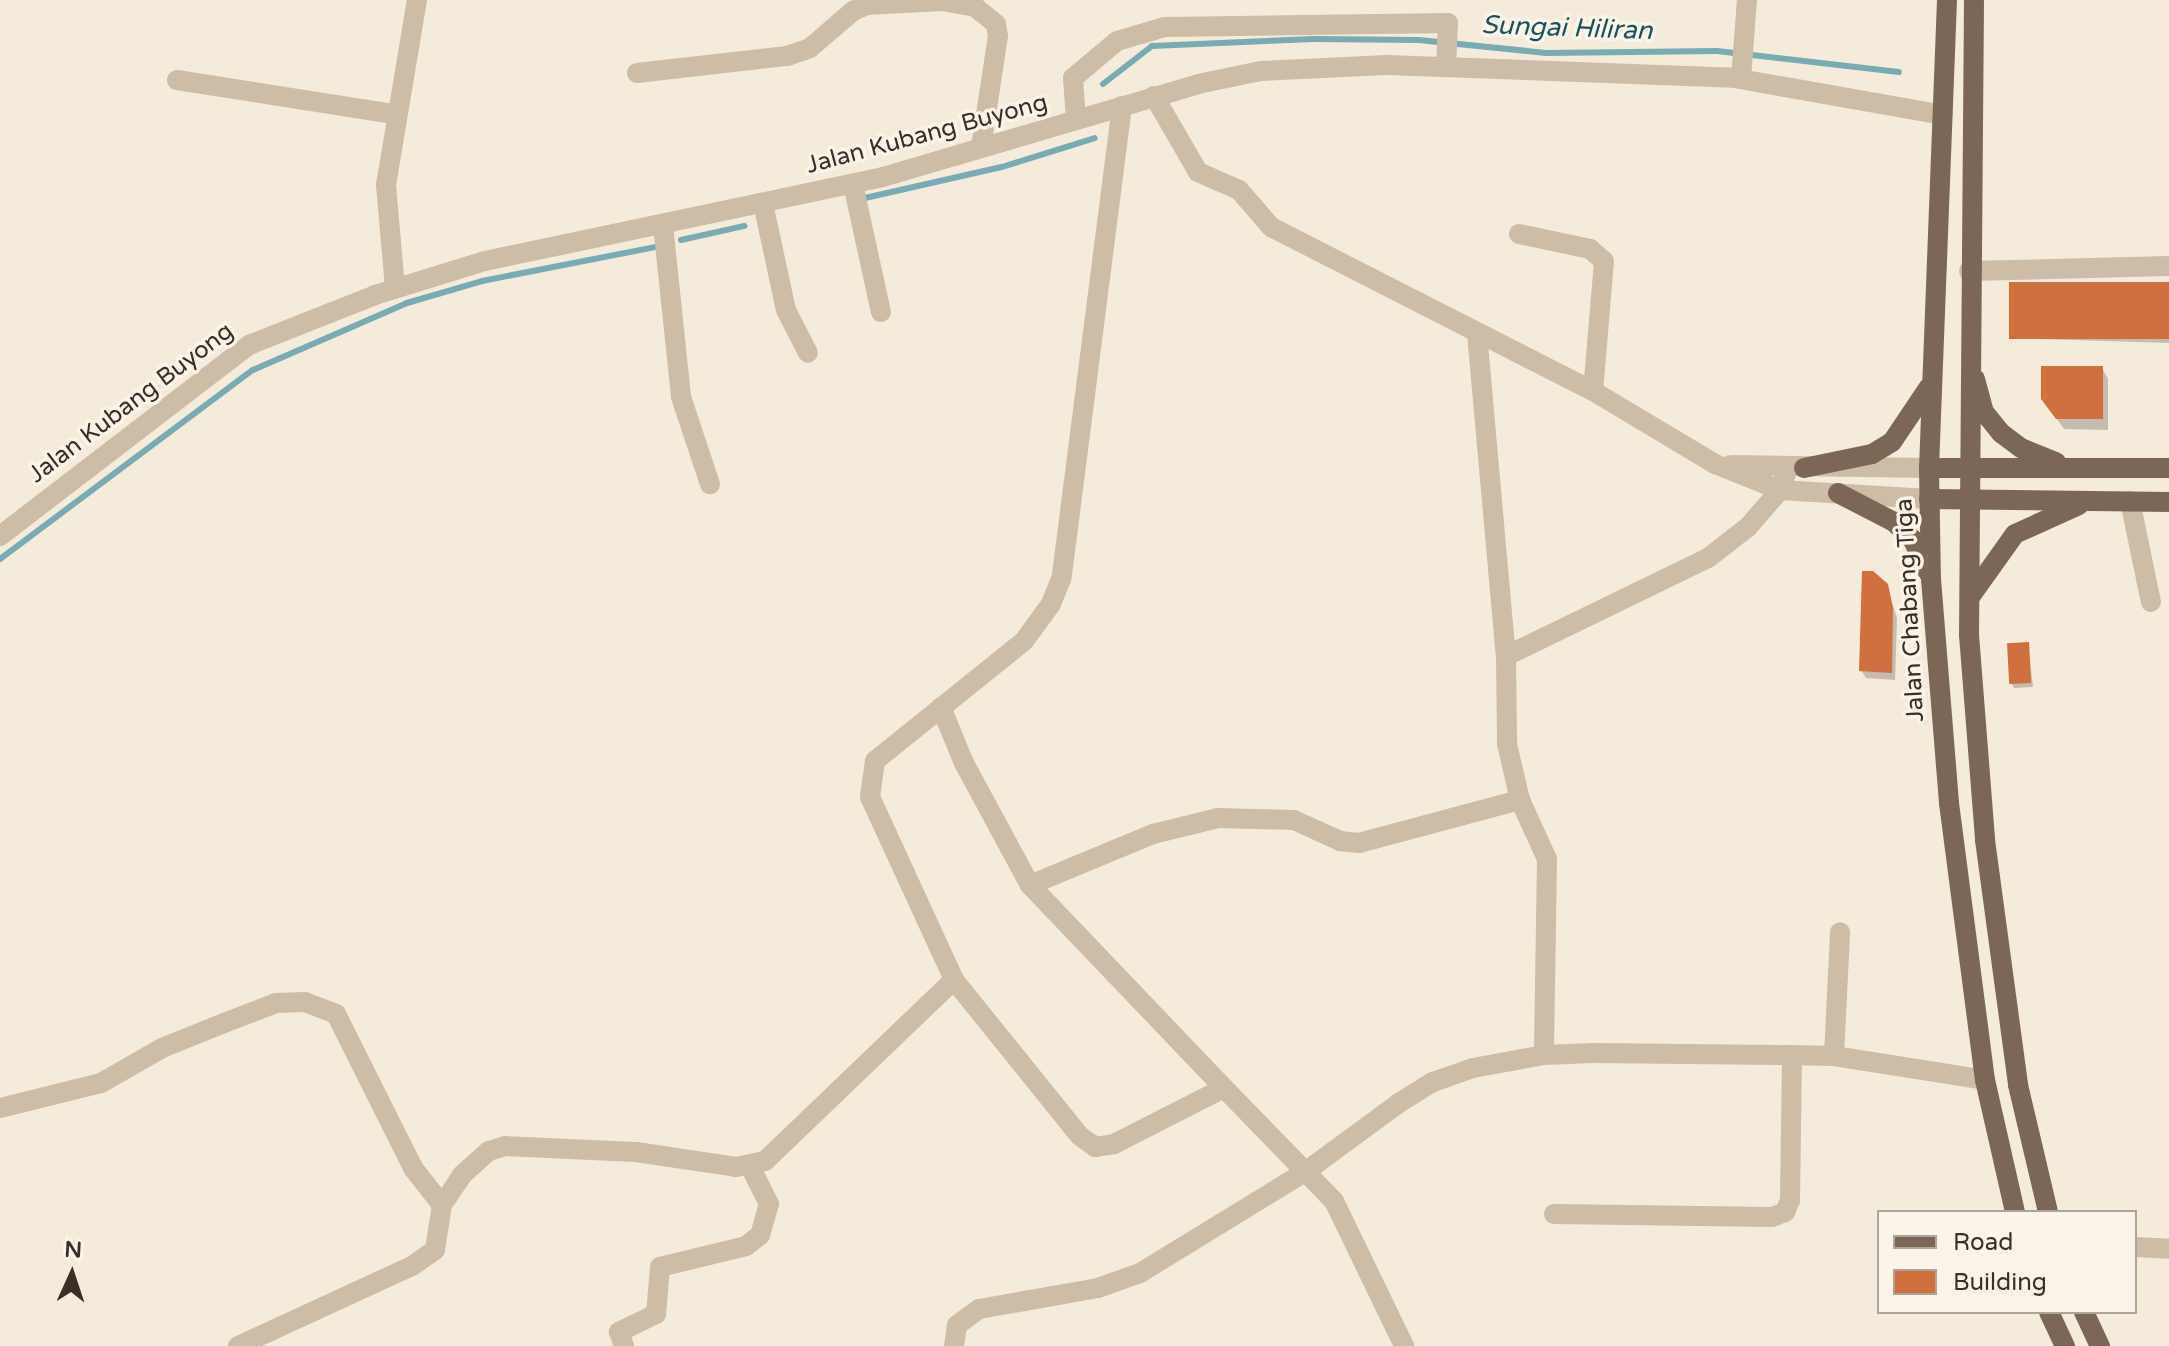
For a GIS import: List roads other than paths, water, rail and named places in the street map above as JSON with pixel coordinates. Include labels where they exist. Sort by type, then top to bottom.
[{"type":"main road","name":"Jalan Chabang Tiga","points":[[1947,0],[1929,468],[1931,579],[1949,803],[1985,1080],[2015,1210]]},
{"type":"main road","points":[[1974,0],[1970,104],[1968,600],[1987,855],[2018,1085],[2048,1210]]},
{"type":"main road","points":[[1968,356],[1984,412],[2001,433],[2021,448],[2071,467]]},
{"type":"main road","points":[[1796,468],[1872,454],[1892,442],[1932,383]]},
{"type":"main road","points":[[1929,468],[2169,468]]},
{"type":"main road","points":[[1838,493],[1894,522],[1913,540],[1931,579]]},
{"type":"main road","points":[[1929,499],[2169,502]]},
{"type":"main road","points":[[1968,600],[2015,534],[2066,508],[2098,500]]},
{"type":"main road","points":[[2050,1314],[2065,1346]]},
{"type":"main road","points":[[2085,1314],[2100,1346]]},
{"type":"street","points":[[395,288],[386,185],[394,114],[417,0]]},
{"type":"street","points":[[1741,79],[1747,0]]},
{"type":"street","points":[[637,73],[787,56],[810,48],[867,3],[942,1],[975,7],[996,24],[981,147]]},
{"type":"street","points":[[1076,120],[1073,78],[1117,41],[1165,27],[1448,23],[1446,67]]},
{"type":"street","name":"Jalan Kubang Buyong","points":[[0,536],[249,345],[395,288],[485,261],[853,184],[1154,96],[1261,71],[1340,66],[1446,67],[1741,79],[1943,108]]},
{"type":"street","points":[[177,80],[394,114]]},
{"type":"street","points":[[1154,96],[1198,172],[1239,190],[1271,227],[1593,391],[1715,464],[1780,490],[1929,499]]},
{"type":"street","points":[[1122,106],[1061,579],[1024,641],[875,761],[869,779],[870,797],[954,980],[1080,1136],[1095,1147],[1114,1144],[1224,1088]]},
{"type":"street","points":[[853,184],[881,312]]},
{"type":"street","points":[[763,203],[786,310],[808,353]]},
{"type":"street","points":[[663,225],[681,397],[710,484]]},
{"type":"street","points":[[1519,234],[1590,249],[1604,261],[1593,391]]},
{"type":"street","points":[[1969,271],[2169,266]]},
{"type":"street","points":[[1477,333],[1506,656],[1507,744],[1520,800],[1547,859],[1544,1055]]},
{"type":"street","points":[[1715,464],[1796,468],[1929,468]]},
{"type":"street","points":[[1506,656],[1708,558],[1748,527],[1796,468]]},
{"type":"street","points":[[2130,501],[2151,602]]},
{"type":"street","points":[[941,707],[964,763],[1030,885],[1334,1201],[1404,1346]]},
{"type":"street","points":[[1030,885],[1153,834],[1218,818],[1294,820],[1340,841],[1359,843],[1520,800]]},
{"type":"street","points":[[1834,1056],[1840,932]]},
{"type":"street","points":[[238,1346],[412,1266],[435,1250],[442,1205],[476,1158],[505,1146],[653,1153],[750,1166],[765,1161],[954,980]]},
{"type":"street","points":[[0,1108],[101,1083],[162,1048],[224,1023],[276,1003],[305,1002],[336,1014],[413,1168],[442,1205]]},
{"type":"street","points":[[954,1346],[957,1325],[965,1315],[1119,1282],[1305,1172],[1433,1082],[1473,1068],[1544,1055],[1792,1055],[1834,1056],[1985,1080]]},
{"type":"street","points":[[1554,1214],[1772,1217],[1785,1212],[1790,1200],[1792,1055]]},
{"type":"street","points":[[624,1346],[619,1332],[656,1314],[660,1267],[746,1246],[760,1235],[769,1204],[750,1166]]},
{"type":"street","points":[[2137,1235],[2169,1236]]},
{"type":"street","points":[[2137,1247],[2169,1249]]},
{"type":"waterway","name":"Sungai Hiliran","points":[[1103,84],[1152,46],[1314,39],[1419,40],[1546,53],[1717,51],[1899,72]]},
{"type":"waterway","points":[[865,198],[1002,167],[1095,138]]},
{"type":"waterway","points":[[681,240],[744,226]]},
{"type":"waterway","points":[[0,559],[253,370],[407,303],[482,281],[655,247]]}]
